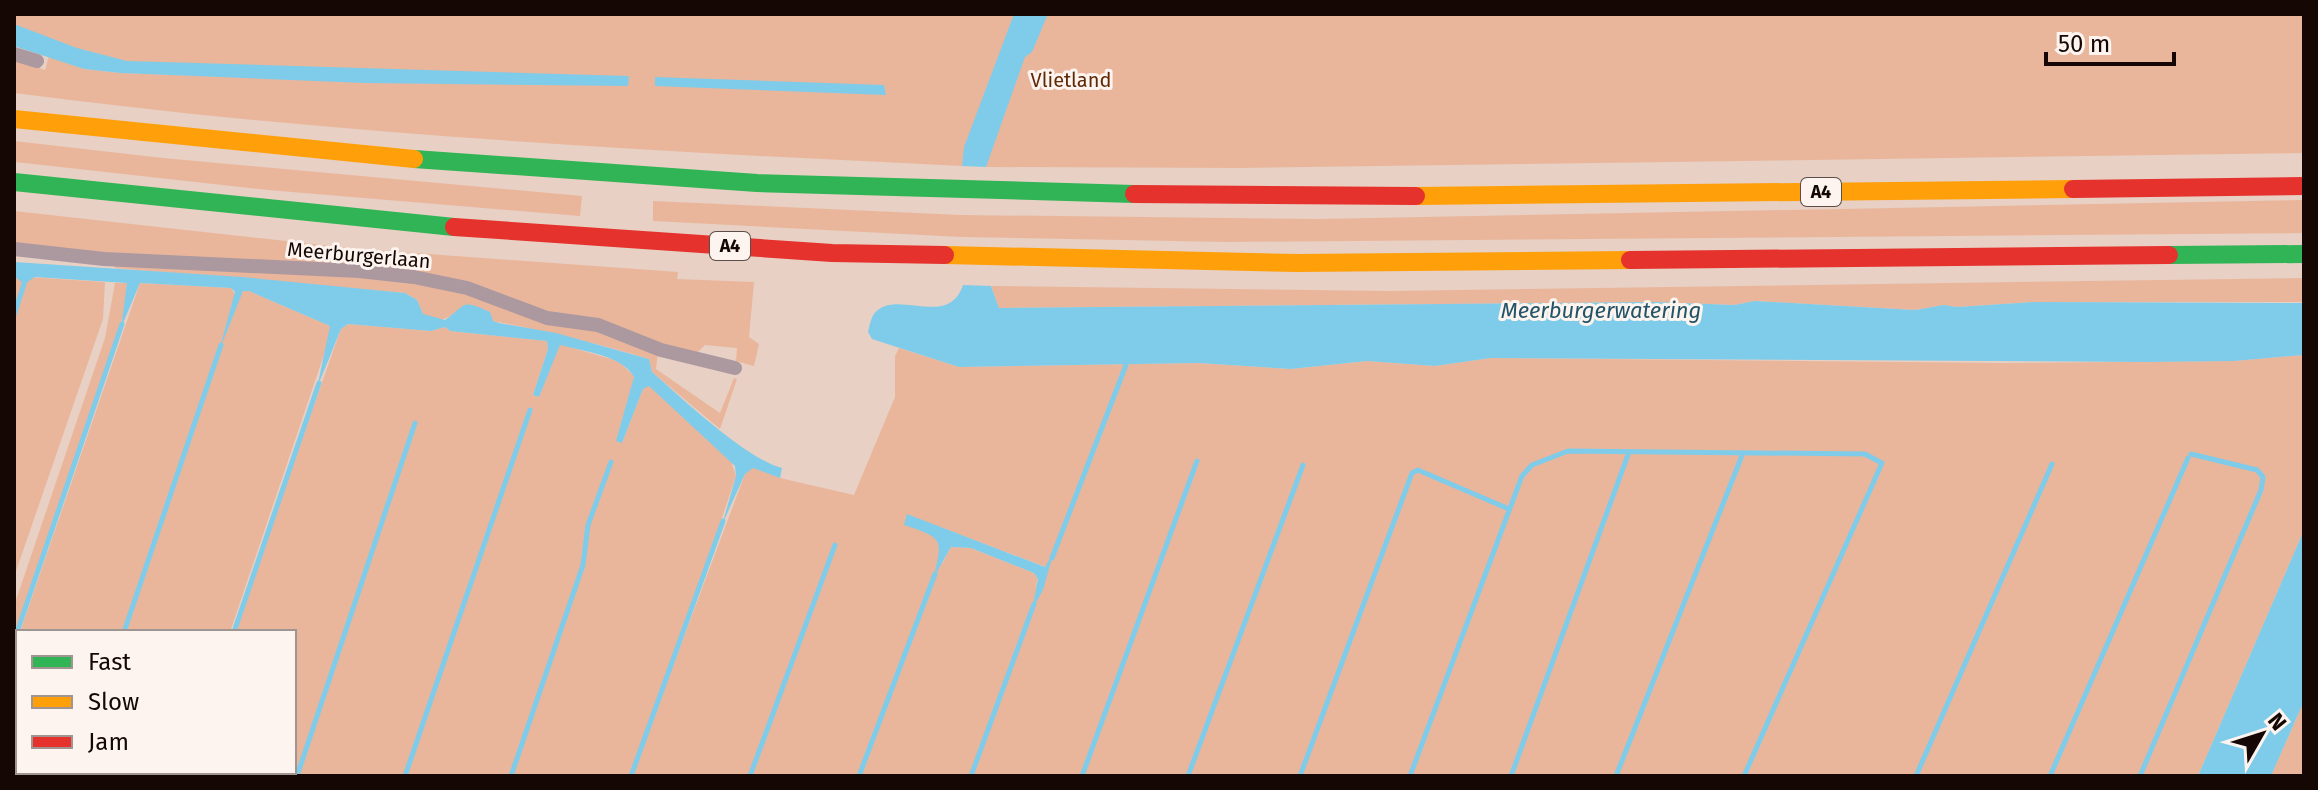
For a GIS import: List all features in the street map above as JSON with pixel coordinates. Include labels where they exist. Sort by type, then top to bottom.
[{"type":"highway","name":"A4","points":[[14,119],[416,163],[827,188],[1338,198],[2304,186]]},
{"type":"highway","name":"A4","points":[[14,182],[403,224],[848,253],[1297,263],[2304,254]]},
{"type":"street","points":[[14,54],[37,61]]},
{"type":"street","name":"Meerburgerlaan","points":[[14,249],[104,259],[359,271],[414,277],[467,288],[547,318],[598,325],[661,350],[735,368]]},
{"type":"green space","name":"Vlietland","points":[[14,14],[2304,14],[2304,153],[1240,168],[986,167],[993,141],[968,138],[962,166],[606,147],[250,120],[14,93],[14,59],[45,70],[49,56],[84,69],[120,73],[365,82],[123,66],[68,54],[14,31]]},
{"type":"green space","points":[[14,141],[163,158],[582,196],[580,216],[268,190],[14,162]]},
{"type":"green space","points":[[2304,200],[2304,233],[1227,242],[961,237],[653,221],[653,201],[961,215],[1319,219]]},
{"type":"green space","points":[[14,211],[359,249],[678,272],[677,279],[754,282],[749,337],[759,344],[754,366],[736,361],[737,348],[705,345],[698,352],[653,343],[561,317],[467,283],[14,247]]},
{"type":"green space","points":[[115,263],[415,281],[589,328],[658,353],[656,369],[720,413],[734,378],[737,379],[720,429],[652,372],[649,359],[600,345],[453,314],[442,319],[432,318],[423,315],[417,300],[405,293],[115,268]]},
{"type":"green space","points":[[14,276],[105,282],[103,319],[14,577]]},
{"type":"green space","points":[[2304,278],[2304,302],[2035,302],[1957,307],[1944,305],[1915,310],[1755,301],[1734,305],[1655,302],[999,308],[991,286],[1390,291]]},
{"type":"green space","points":[[115,283],[127,283],[126,308],[14,635],[14,606],[105,338]]},
{"type":"green space","points":[[140,283],[231,288],[238,299],[243,291],[249,291],[330,326],[331,334],[231,630],[21,630]]},
{"type":"green space","points":[[348,324],[431,331],[445,327],[450,331],[547,341],[548,349],[533,395],[539,397],[559,344],[618,361],[634,376],[622,443],[643,389],[649,385],[730,458],[736,476],[670,674],[745,474],[753,467],[780,478],[854,495],[895,397],[895,356],[899,348],[959,367],[1198,363],[1291,369],[1367,361],[1435,366],[1491,358],[2005,363],[2234,361],[2304,355],[2304,530],[2198,776],[14,776],[16,644],[16,774],[296,774],[296,630],[234,630],[341,329]],"holes":[[[907,515],[1046,567],[1035,587],[1038,579],[1034,573],[971,548],[951,547],[942,564],[939,541]]]},
{"type":"green space","points":[[2304,701],[2304,776],[2271,776]]},
{"type":"water","points":[[1014,14],[1048,14],[1032,52],[1025,57],[986,167],[962,166],[964,147]]},
{"type":"water","points":[[14,24],[77,48],[127,61],[629,76],[628,86],[364,83],[120,73],[84,69],[14,46]]},
{"type":"water","points":[[655,77],[884,85],[886,95],[655,86]]},
{"type":"water","points":[[14,262],[242,277],[405,293],[417,300],[423,314],[445,320],[465,305],[474,306],[490,312],[493,321],[499,323],[556,333],[649,359],[652,372],[715,426],[751,453],[782,468],[780,478],[753,468],[745,474],[722,525],[736,476],[735,466],[649,386],[643,389],[622,443],[616,441],[634,377],[620,364],[601,355],[560,345],[539,397],[533,395],[548,349],[547,341],[450,331],[445,327],[431,331],[348,324],[341,329],[317,388],[330,326],[249,291],[243,291],[219,351],[235,292],[231,288],[140,283],[121,328],[127,283],[35,277],[24,284],[14,276]]},
{"type":"water","name":"Meerburgerwatering","points":[[963,285],[991,286],[999,308],[1655,302],[1734,305],[1755,301],[1915,310],[1944,305],[1957,307],[2035,302],[2304,303],[2304,355],[2234,361],[2144,362],[1491,358],[1435,366],[1367,361],[1291,369],[1198,363],[959,367],[872,339],[868,332],[873,316],[883,307],[895,304],[946,305],[956,298]]},
{"type":"water","points":[[907,514],[1045,567],[1054,551],[1043,590],[1032,610],[1038,579],[1034,573],[971,548],[951,547],[933,579],[939,548],[937,542],[927,533],[904,525]]},
{"type":"water","points":[[2304,530],[2304,701],[2271,776],[2198,776]]},
{"type":"waterway","points":[[14,315],[26,278]]},
{"type":"waterway","points":[[18,630],[122,324]]},
{"type":"waterway","points":[[125,630],[221,345]]},
{"type":"waterway","points":[[1052,558],[1126,365]]},
{"type":"waterway","points":[[235,630],[319,383]]},
{"type":"waterway","points":[[405,776],[530,410]]},
{"type":"waterway","points":[[297,776],[415,423]]},
{"type":"waterway","points":[[1410,776],[1522,476],[1532,465],[1568,451],[1865,454],[1882,463],[1744,776]]},
{"type":"waterway","points":[[1511,776],[1629,452]]},
{"type":"waterway","points":[[1616,776],[1743,453]]},
{"type":"waterway","points":[[2140,776],[2261,490],[2263,477],[2257,470],[2191,454]]},
{"type":"waterway","points":[[2050,776],[2188,458]]},
{"type":"waterway","points":[[1082,776],[1197,461]]},
{"type":"waterway","points":[[511,776],[583,565],[588,525],[611,462]]},
{"type":"waterway","points":[[1916,776],[2052,464]]},
{"type":"waterway","points":[[1188,776],[1303,465]]},
{"type":"waterway","points":[[1300,776],[1412,473],[1418,470],[1509,509]]},
{"type":"waterway","points":[[631,776],[723,521]]},
{"type":"waterway","points":[[750,776],[835,545]]},
{"type":"waterway","points":[[859,776],[935,574]]},
{"type":"waterway","points":[[971,776],[1034,604]]},
{"type":"waterway","points":[[14,641],[16,635]]},
{"type":"traffic: fast","points":[[414,159],[757,183],[1134,194]]},
{"type":"traffic: fast","points":[[14,182],[454,227]]},
{"type":"traffic: fast","points":[[2169,255],[2304,254]]},
{"type":"traffic: slow","points":[[14,119],[414,159]]},
{"type":"traffic: slow","points":[[1416,196],[2073,189]]},
{"type":"traffic: slow","points":[[945,255],[1297,263],[1630,260]]},
{"type":"traffic: jam","points":[[2073,189],[2304,186]]},
{"type":"traffic: jam","points":[[1134,194],[1416,196]]},
{"type":"traffic: jam","points":[[454,227],[832,253],[945,255]]},
{"type":"traffic: jam","points":[[1630,260],[2169,255]]}]
